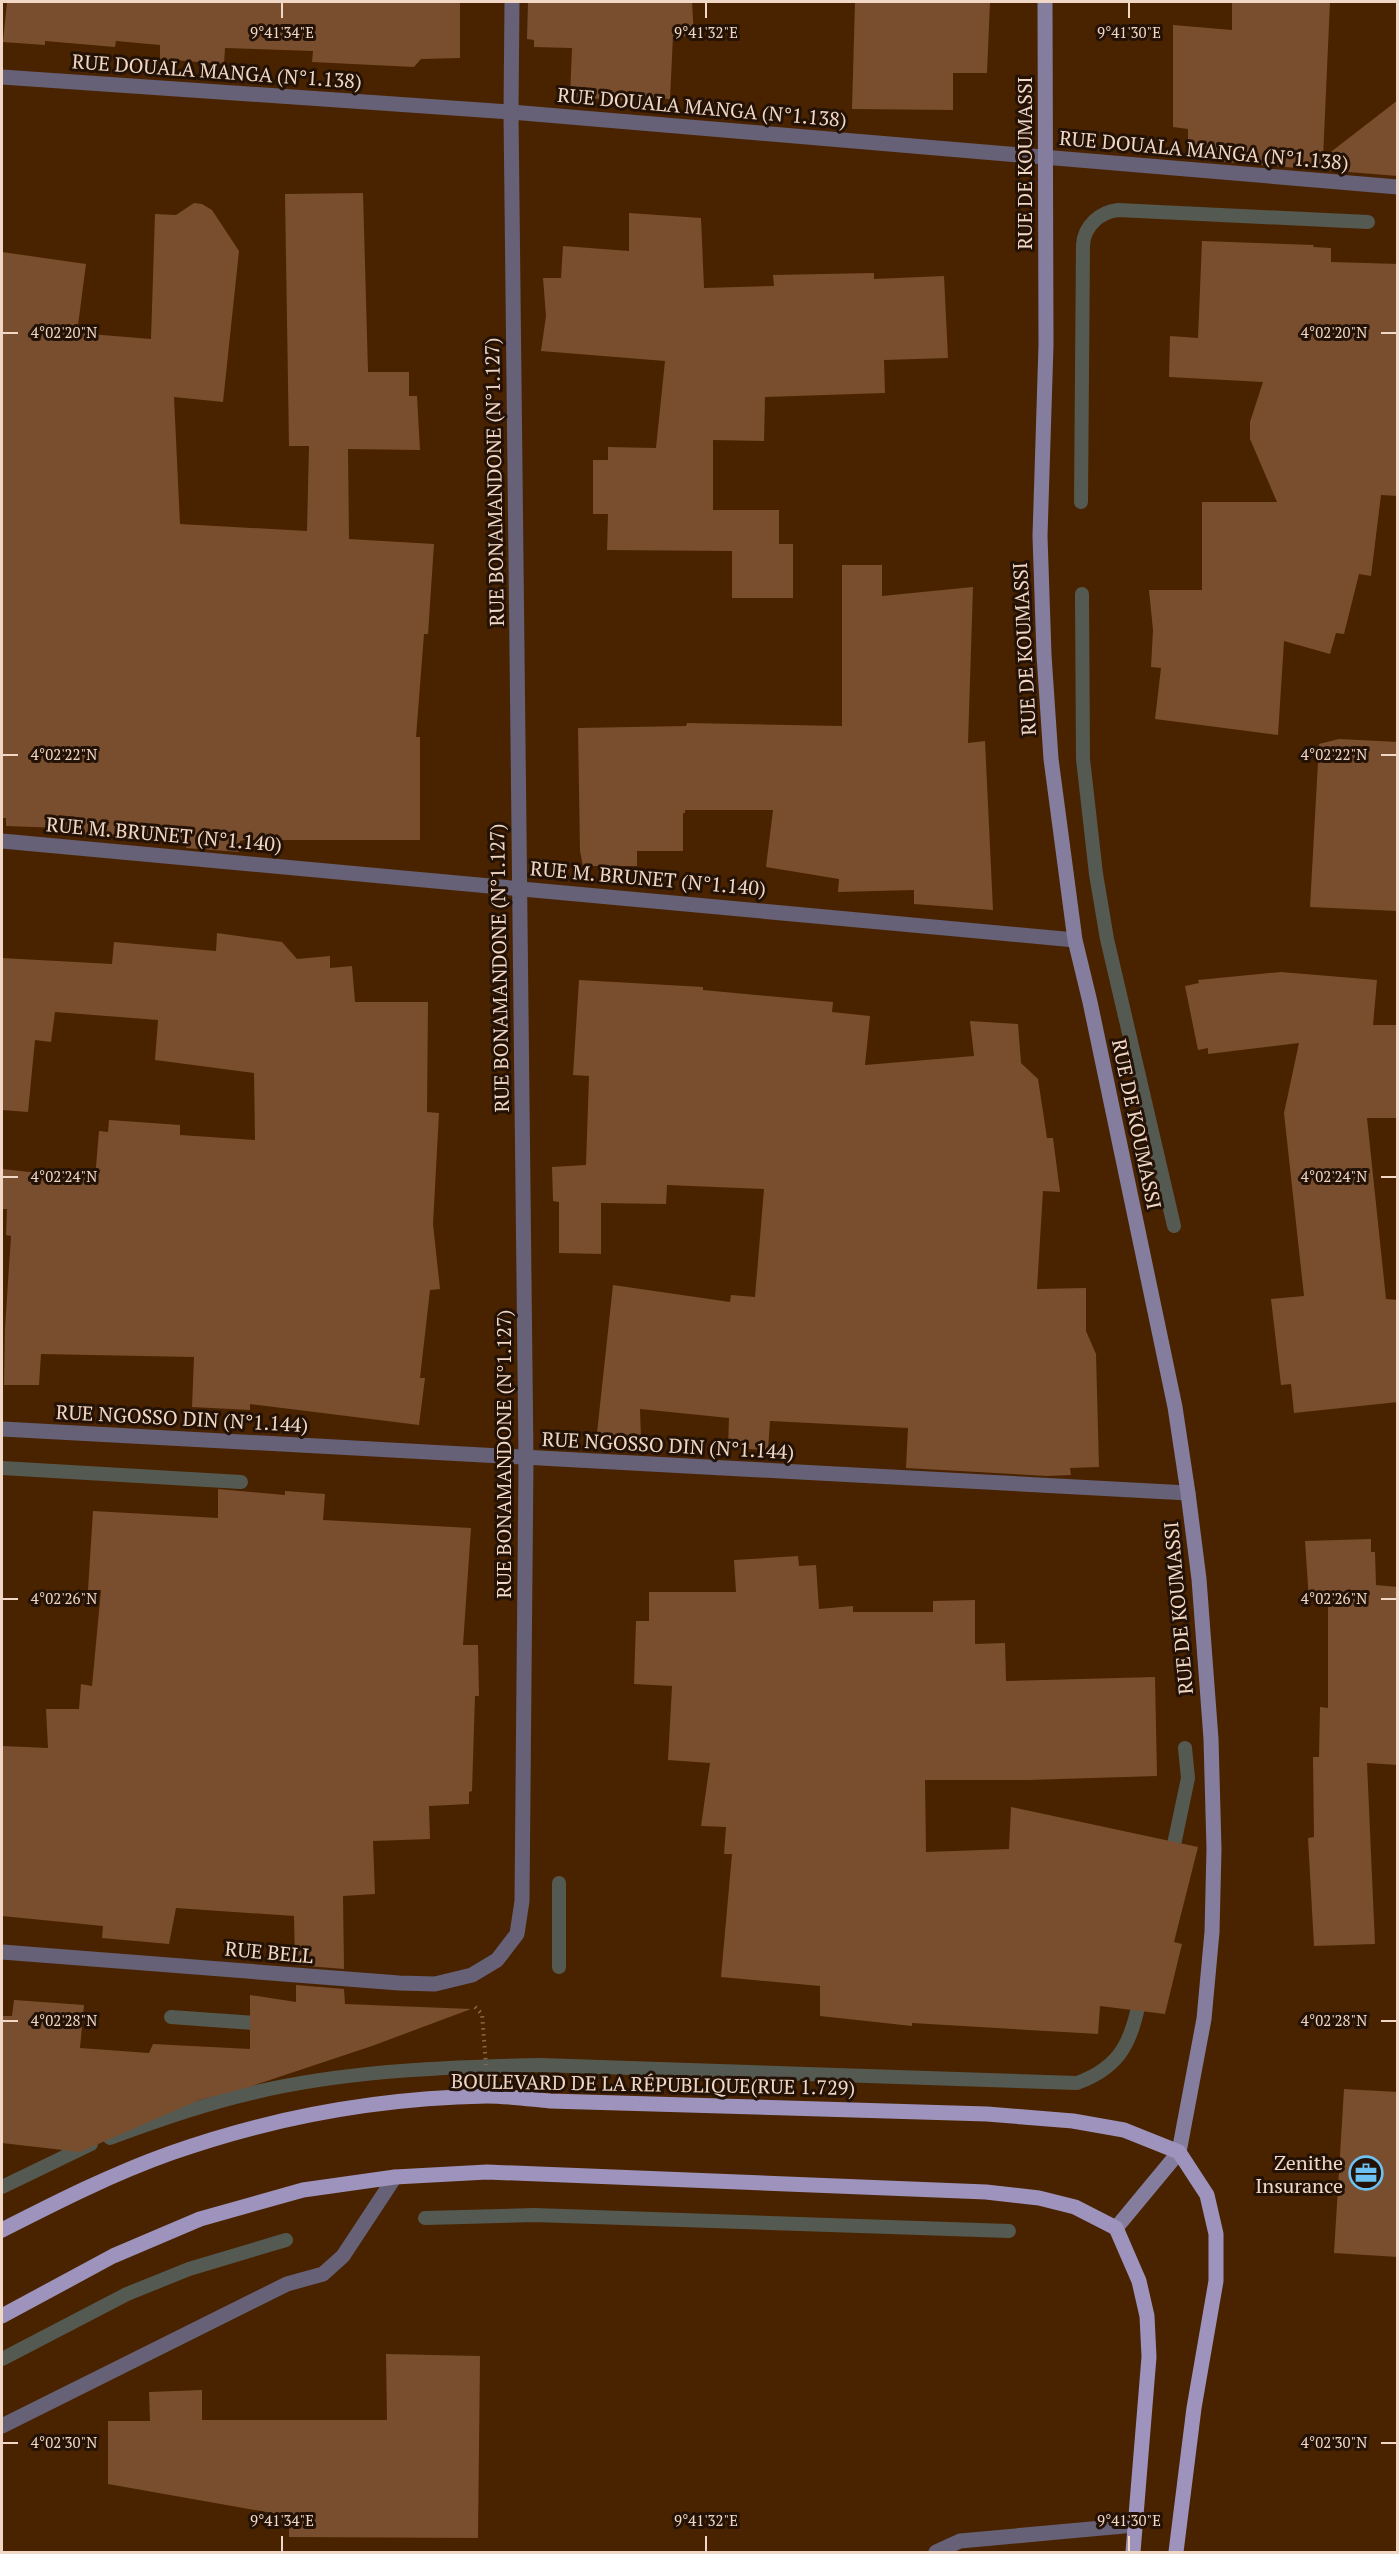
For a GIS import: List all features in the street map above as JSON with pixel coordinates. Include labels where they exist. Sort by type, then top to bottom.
[{"type":"main road","name":"RUE DE KOUMASSI","points":[[1045,2],[1046,345],[1040,536],[1044,655],[1051,759],[1075,940],[1175,1407],[1199,1579],[1210,1728],[1214,1861],[1212,1932],[1204,2019],[1179,2152],[1116,2228]]},
{"type":"main road","name":"BOULEVARD DE LA RÉPUBLIQUE(RUE 1.729)","points":[[2,2230],[84,2189],[170,2153],[271,2122],[372,2103],[488,2096],[550,2101],[987,2114],[1073,2121],[1124,2130],[1179,2152]]},
{"type":"main road","points":[[1176,2553],[1194,2408],[1216,2281],[1216,2234],[1207,2195],[1179,2152]]},
{"type":"main road","points":[[2,2316],[113,2256],[200,2219],[303,2190],[394,2177],[487,2172],[986,2192],[1039,2198],[1075,2207],[1116,2228],[1139,2282],[1147,2316],[1149,2357],[1133,2553]]},
{"type":"street","name":"RUE BONAMANDONE (N°1.127)","points":[[512,2],[511,112],[526,1459],[522,1901],[517,1934]]},
{"type":"street","name":"RUE DOUALA MANGA (N°1.138)","points":[[2,77],[511,112],[1398,187]]},
{"type":"street","name":"RUE M. BRUNET (N°1.140)","points":[[2,841],[1075,940]]},
{"type":"street","name":"RUE NGOSSO DIN (N°1.144)","points":[[2,1429],[1188,1493]]},
{"type":"street","name":"RUE BELL","points":[[2,1952],[435,1984],[472,1975],[497,1960],[517,1934]]},
{"type":"street","points":[[2,2426],[287,2284],[323,2274],[344,2256],[394,2177]]},
{"type":"street","points":[[936,2553],[960,2541],[1135,2524]]},
{"type":"path","points":[[482,2014],[488,2096]]},
{"type":"building","points":[[7,2],[460,2],[460,58],[421,59],[414,67],[312,62],[313,51],[225,48],[224,64],[160,59],[160,45],[116,41],[115,47],[45,41],[45,45],[3,42]]},
{"type":"building","points":[[528,2],[692,2],[694,37],[673,36],[670,99],[634,97],[634,101],[570,97],[572,48],[534,47],[534,40],[527,39]]},
{"type":"building","points":[[855,2],[990,2],[987,73],[953,73],[953,110],[852,109]]},
{"type":"building","points":[[1232,2],[1330,2],[1323,158],[1398,100],[1398,176],[1188,159],[1188,129],[1173,127],[1173,25],[1232,30]]},
{"type":"building","points":[[363,193],[368,372],[409,372],[409,396],[417,396],[420,450],[348,449],[349,539],[434,544],[428,634],[424,634],[416,737],[420,737],[420,840],[244,840],[240,841],[239,852],[186,848],[186,844],[150,842],[151,838],[62,833],[62,828],[6,826],[6,818],[2,818],[2,252],[86,264],[77,333],[151,339],[155,214],[176,215],[194,203],[202,204],[212,210],[239,251],[223,402],[174,397],[180,524],[307,531],[309,446],[289,446],[285,194]]},
{"type":"building","points":[[629,213],[701,218],[704,288],[774,286],[773,275],[874,273],[874,279],[944,276],[948,358],[884,360],[885,393],[765,397],[764,441],[713,440],[713,510],[779,510],[779,544],[793,544],[793,598],[732,598],[732,551],[607,550],[608,514],[593,514],[593,460],[608,460],[608,447],[656,448],[665,361],[541,351],[546,316],[543,278],[561,278],[563,246],[629,251]]},
{"type":"building","points":[[1202,241],[1314,245],[1313,247],[1331,248],[1331,262],[1398,264],[1398,496],[1381,495],[1371,576],[1359,574],[1344,634],[1336,633],[1330,654],[1284,641],[1278,735],[1155,719],[1161,668],[1151,667],[1153,630],[1149,590],[1202,590],[1202,502],[1277,502],[1250,439],[1250,422],[1263,382],[1169,377],[1170,336],[1198,338]]},
{"type":"building","points":[[842,565],[882,565],[882,596],[973,587],[968,743],[985,741],[993,910],[914,904],[914,890],[838,892],[839,879],[766,867],[773,810],[685,810],[683,813],[683,851],[637,851],[637,866],[583,866],[580,851],[578,728],[686,726],[687,723],[842,726]]},
{"type":"building","points":[[1339,739],[1398,742],[1398,911],[1310,907],[1319,744]]},
{"type":"building","points":[[217,933],[282,942],[297,959],[330,956],[330,968],[352,966],[355,1002],[428,1002],[427,1112],[439,1113],[433,1224],[440,1289],[430,1290],[420,1378],[425,1378],[419,1425],[250,1404],[250,1410],[192,1407],[194,1357],[41,1354],[39,1385],[4,1385],[11,1236],[6,1235],[7,1209],[2,1209],[2,1169],[95,1179],[99,1131],[108,1132],[109,1120],[180,1125],[180,1135],[255,1140],[254,1073],[155,1060],[158,1020],[55,1012],[51,1042],[35,1040],[28,1112],[2,1110],[2,958],[112,964],[114,942],[216,951]]},
{"type":"building","points":[[1281,972],[1377,980],[1373,1025],[1398,1025],[1398,1118],[1367,1118],[1386,1299],[1398,1300],[1398,1402],[1294,1413],[1291,1384],[1281,1385],[1271,1299],[1304,1296],[1284,1113],[1299,1043],[1208,1054],[1208,1048],[1198,1050],[1185,986],[1199,983],[1198,980]]},
{"type":"building","points":[[579,980],[703,987],[703,990],[833,1002],[832,1012],[870,1016],[865,1065],[974,1056],[970,1021],[1018,1024],[1021,1063],[1038,1079],[1047,1138],[1053,1138],[1060,1192],[1043,1191],[1037,1289],[1086,1288],[1086,1331],[1096,1354],[1099,1467],[1070,1468],[1071,1475],[1047,1476],[906,1468],[908,1428],[770,1421],[768,1450],[728,1448],[729,1418],[640,1409],[641,1440],[596,1442],[613,1285],[730,1302],[731,1295],[755,1297],[764,1189],[667,1185],[666,1204],[601,1203],[601,1254],[559,1253],[559,1202],[553,1201],[552,1167],[586,1165],[589,1076],[573,1075]]},
{"type":"building","points":[[218,1489],[285,1495],[285,1491],[325,1494],[323,1520],[471,1528],[463,1645],[478,1645],[479,1696],[475,1696],[472,1791],[469,1792],[469,1804],[429,1806],[430,1839],[373,1841],[375,1894],[343,1896],[344,1969],[295,1965],[294,1916],[176,1908],[169,1944],[102,1938],[103,1926],[2,1916],[2,1746],[48,1748],[46,1709],[79,1709],[81,1684],[92,1686],[101,1590],[88,1590],[93,1511],[218,1518]]},
{"type":"building","points":[[1371,1539],[1371,1552],[1375,1552],[1376,1585],[1398,1587],[1398,1765],[1367,1763],[1375,1944],[1314,1946],[1308,1838],[1314,1837],[1313,1757],[1319,1757],[1320,1707],[1328,1708],[1328,1599],[1309,1600],[1305,1541]]},
{"type":"building","points":[[798,1556],[799,1566],[816,1565],[819,1609],[853,1606],[853,1612],[933,1612],[933,1601],[975,1600],[975,1644],[1005,1643],[1006,1681],[1155,1677],[1157,1776],[925,1780],[926,1852],[1009,1849],[1011,1807],[1198,1847],[1174,1942],[1182,1944],[1165,2014],[1100,2006],[1098,2034],[912,2023],[912,2026],[820,2016],[820,1986],[721,1977],[732,1854],[724,1854],[726,1827],[701,1826],[710,1763],[668,1760],[672,1686],[634,1684],[636,1621],[649,1621],[649,1592],[736,1592],[734,1560]]},
{"type":"building","points":[[296,1985],[344,1989],[345,2004],[471,2009],[372,2046],[249,2087],[199,2100],[80,2152],[2,2143],[2,2016],[12,2016],[14,2000],[84,2005],[80,2048],[149,2053],[153,2044],[250,2049],[250,1995],[296,2002]]},
{"type":"building","points":[[1344,2089],[1398,2092],[1398,2257],[1334,2253]]},
{"type":"building","points":[[386,2354],[480,2356],[478,2538],[289,2537],[289,2516],[108,2484],[108,2421],[150,2421],[149,2392],[202,2390],[202,2420],[387,2420]]},
{"type":"waterway","points":[[1081,502],[1083,245],[1086,232],[1094,221],[1111,211],[1118,210],[1368,222]]},
{"type":"waterway","points":[[1082,594],[1083,759],[1096,874],[1107,939],[1174,1226]]},
{"type":"waterway","points":[[2,1468],[241,1482]]},
{"type":"waterway","points":[[1171,1859],[1188,1778],[1185,1748]]},
{"type":"waterway","points":[[559,1883],[559,1967]]},
{"type":"waterway","points":[[110,2138],[201,2107],[270,2089],[347,2076],[424,2069],[541,2065],[1077,2083],[1105,2068],[1123,2049],[1129,2038],[1141,1995]]},
{"type":"waterway","points":[[171,2017],[268,2024]]},
{"type":"waterway","points":[[2,2187],[91,2144]]},
{"type":"waterway","points":[[425,2218],[534,2215],[1009,2231]]},
{"type":"waterway","points":[[2,2359],[127,2294],[189,2269],[286,2240]]},
{"type":"place","name":"Zenithe Insurance","points":[[1366,2173]]}]
